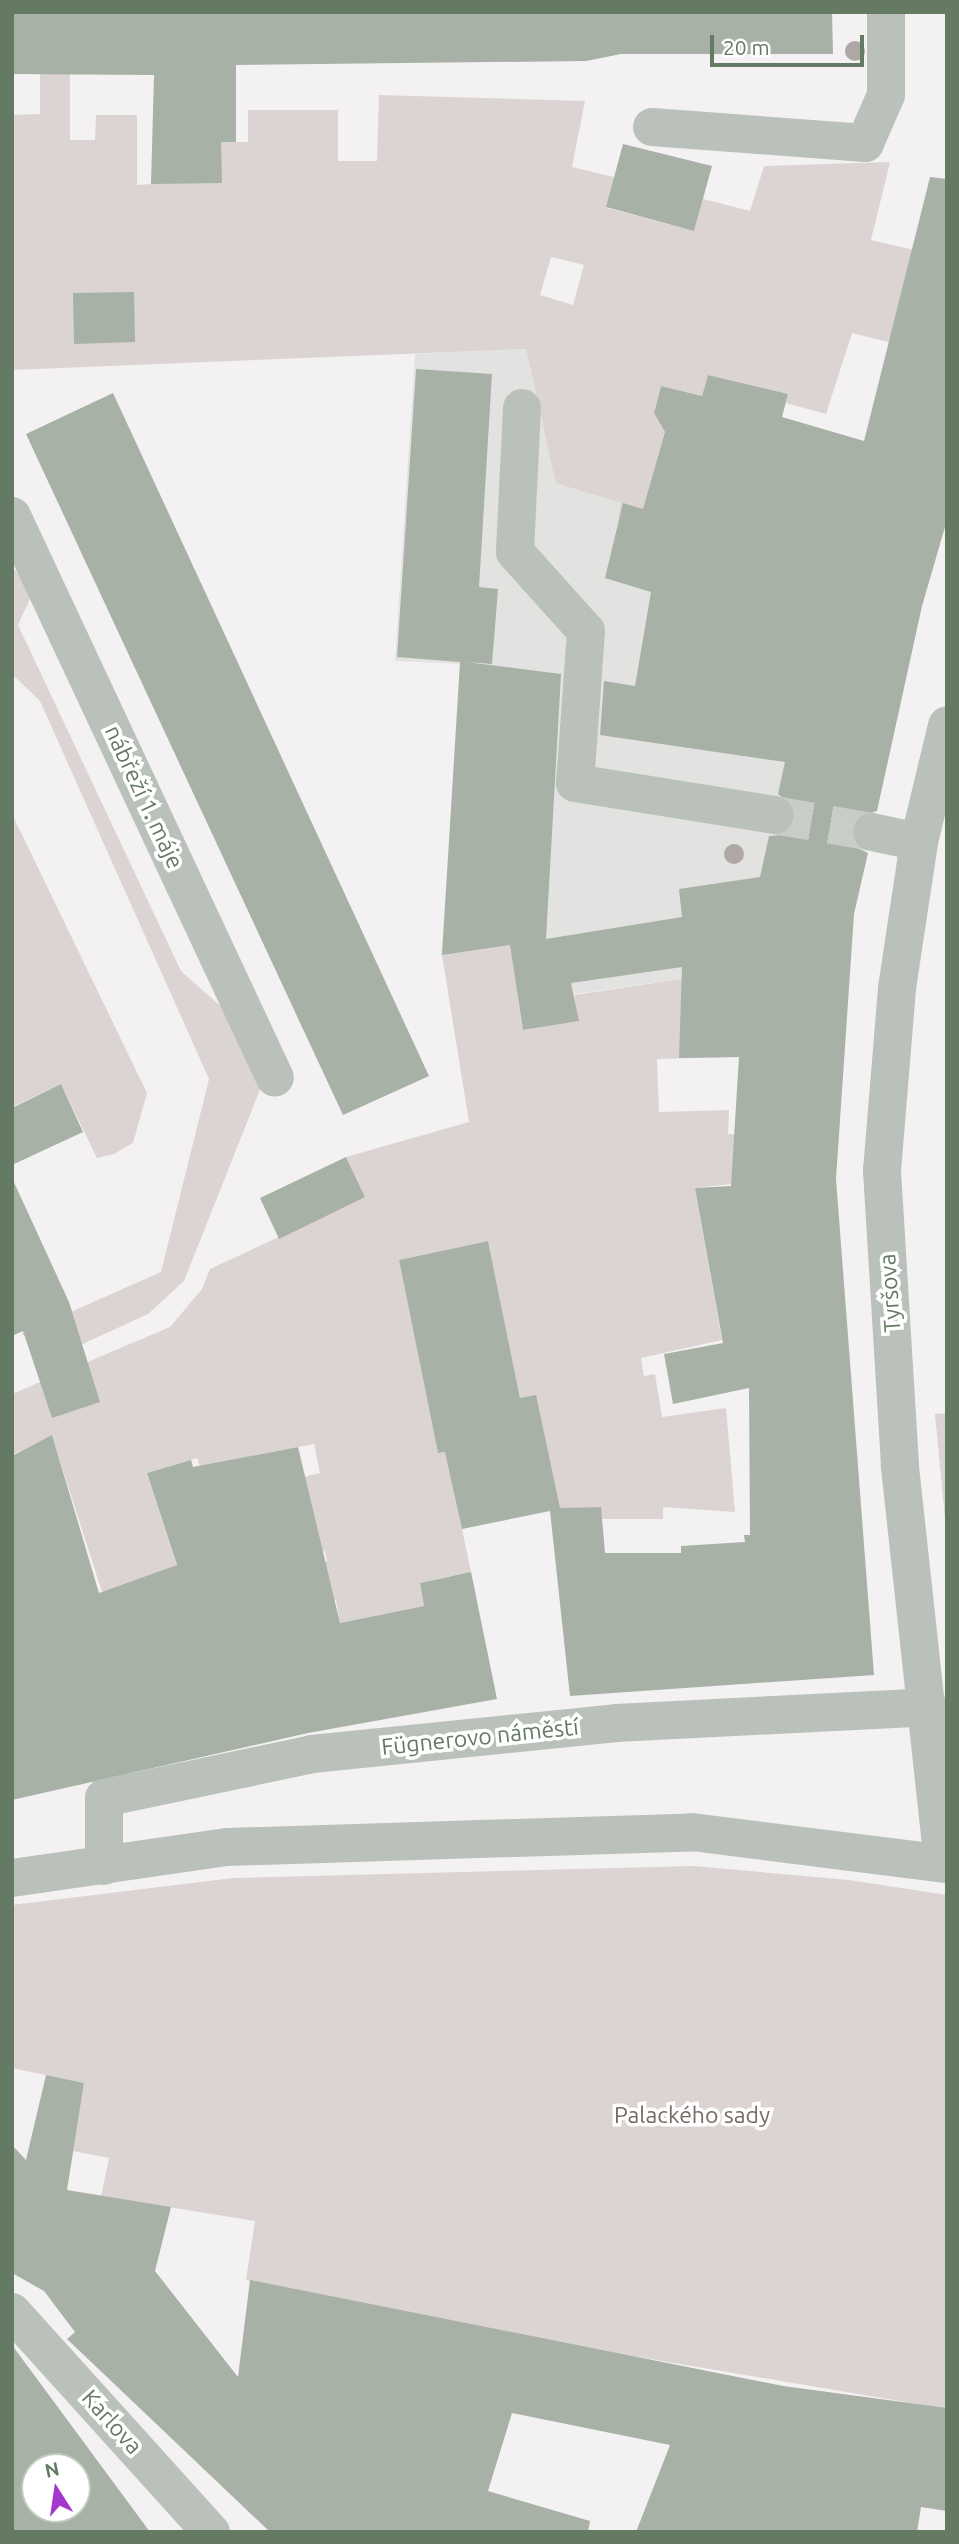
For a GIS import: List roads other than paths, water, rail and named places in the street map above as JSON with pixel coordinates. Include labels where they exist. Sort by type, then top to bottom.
[{"type":"street","points":[[652,127],[865,143],[886,95],[886,12]]},
{"type":"street","points":[[522,408],[515,552],[586,631],[575,783],[774,815]]},
{"type":"street","name":"nábřeží 1. máje","points":[[12,516],[275,1078]]},
{"type":"street","name":"Tyršova","points":[[945,1864],[900,1465],[882,1171],[897,988],[919,842],[947,725]]},
{"type":"street","points":[[872,832],[919,842]]},
{"type":"street","name":"Fügnerovo náměstí","points":[[104,1866],[104,1798],[312,1754],[616,1723],[929,1707]]},
{"type":"street","points":[[12,1878],[228,1847],[692,1832],[945,1864]]},
{"type":"street","name":"Karlova","points":[[12,2312],[211,2532]]},
{"type":"tunnel","points":[[774,815],[872,832]]},
{"type":"park label","name":"Palackého sady","points":[[692,2115]]}]
